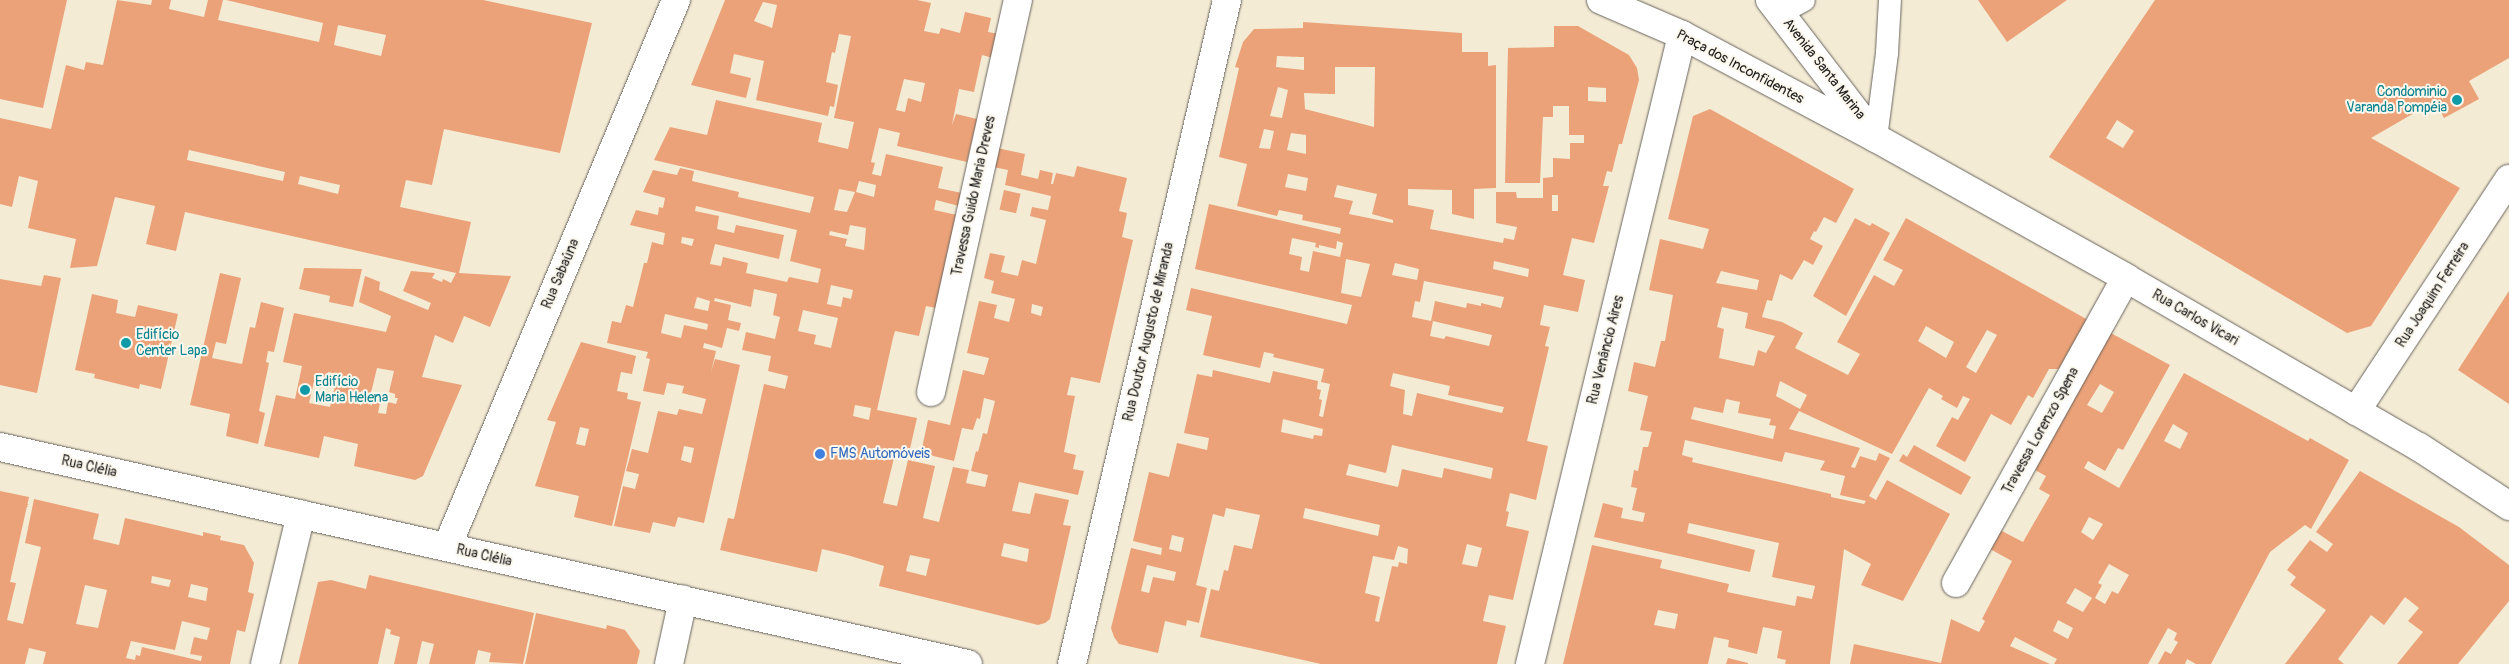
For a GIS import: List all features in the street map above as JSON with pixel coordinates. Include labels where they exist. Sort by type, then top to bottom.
[{"type":"street","name":"Rua Sabaúna","points":[[447,547],[676,0]]},
{"type":"street","name":"Travessa Guido Maria Dreves","points":[[931,392],[1018,0]]},
{"type":"street","name":"Rua Doutor Augusto de Miranda","points":[[1072,664],[1227,0]]},
{"type":"street","name":"Praça dos Inconfidentes","points":[[1601,0],[1682,35],[1876,138]]},
{"type":"street","name":"Avenida Santa Marina","points":[[1775,6],[1876,138]]},
{"type":"street","name":"Rua Venâncio Aires","points":[[1530,664],[1682,35]]},
{"type":"street","name":"Rua Carlos Vicari","points":[[1876,138],[2126,278],[2436,457],[2509,506]]},
{"type":"street","name":"Rua Joaquim Ferreira","points":[[2356,411],[2509,179]]},
{"type":"street","name":"Travessa Lorenzo Spena","points":[[1956,583],[2126,278]]},
{"type":"street","name":"Rua Clélia","points":[[0,447],[968,664]]},
{"type":"street","points":[[265,664],[301,514]]},
{"type":"street","points":[[669,664],[683,600]]},
{"type":"lane","points":[[1775,6],[1804,0]]},
{"type":"lane","points":[[1876,138],[1887,53],[1890,0]]},
{"type":"building","points":[[0,0],[67,0],[43,108],[0,99]]},
{"type":"building","points":[[117,0],[151,5],[152,0],[171,0],[169,9],[204,17],[208,0],[223,0],[218,20],[319,42],[323,23],[226,0],[483,0],[592,23],[560,153],[444,129],[432,185],[406,180],[400,207],[471,222],[459,273],[511,276],[490,327],[464,316],[453,343],[435,335],[422,377],[462,385],[423,476],[415,480],[354,466],[358,444],[324,436],[319,458],[264,446],[276,395],[295,399],[302,366],[283,362],[294,313],[386,332],[391,316],[359,302],[365,276],[380,282],[379,290],[428,310],[431,303],[403,291],[411,271],[435,273],[432,278],[442,282],[443,279],[451,283],[456,273],[185,212],[176,251],[146,244],[155,206],[115,197],[97,266],[70,268],[76,239],[28,228],[38,181],[19,176],[12,207],[0,204],[0,118],[51,129],[66,65],[84,70],[86,62],[103,65]],"holes":[[[338,25],[386,35],[381,56],[334,45]],[[189,150],[285,172],[283,181],[187,160]],[[300,176],[340,185],[338,194],[298,184]],[[377,368],[394,371],[389,392],[395,394],[395,398],[398,398],[396,404],[388,402],[386,414],[378,413],[380,403],[369,401]],[[328,372],[338,374],[330,407],[309,403],[314,382],[326,385]]]},
{"type":"building","points":[[725,0],[917,0],[931,3],[924,31],[939,34],[941,28],[960,33],[965,12],[991,18],[988,32],[999,34],[993,58],[982,55],[974,92],[959,89],[952,125],[956,114],[977,119],[967,162],[897,146],[900,133],[879,128],[871,162],[875,163],[872,174],[881,176],[886,154],[943,167],[938,188],[962,193],[959,206],[936,200],[934,210],[957,215],[936,308],[926,306],[919,336],[895,331],[877,410],[917,418],[909,453],[896,450],[883,503],[897,506],[908,460],[935,466],[923,518],[939,522],[953,467],[969,470],[966,483],[985,487],[988,475],[971,471],[983,433],[987,434],[995,401],[984,398],[980,419],[977,418],[973,430],[962,428],[954,461],[921,453],[928,420],[950,425],[963,370],[984,375],[989,358],[967,353],[979,301],[997,305],[994,318],[1009,322],[1015,299],[991,293],[994,281],[984,278],[990,253],[1005,256],[1001,272],[1018,276],[1022,260],[1036,264],[1046,220],[1030,216],[1032,207],[1048,210],[1051,196],[1005,185],[1008,170],[993,167],[997,148],[1025,154],[1021,175],[1038,179],[1040,170],[1053,173],[1051,184],[1053,184],[1056,173],[1074,177],[1077,166],[1127,178],[1119,211],[1127,213],[1122,237],[1133,240],[1100,383],[1071,377],[1067,395],[1075,396],[1064,452],[1076,455],[1073,469],[1084,471],[1078,495],[1019,482],[1012,511],[1030,514],[1035,493],[1069,500],[1063,525],[1071,526],[1050,619],[1045,623],[1038,625],[879,586],[884,566],[822,549],[817,572],[720,550],[728,518],[734,519],[764,384],[785,389],[788,376],[768,371],[771,356],[742,350],[746,332],[775,339],[780,317],[773,315],[777,294],[754,289],[751,307],[715,298],[714,301],[731,305],[728,320],[741,323],[739,331],[727,328],[722,348],[704,343],[703,348],[716,351],[711,372],[715,359],[740,365],[704,523],[678,517],[675,527],[653,522],[650,533],[614,526],[623,486],[635,489],[639,474],[626,471],[632,449],[648,453],[658,411],[677,415],[679,409],[702,414],[706,399],[682,393],[684,386],[667,383],[664,395],[643,391],[650,359],[646,358],[648,352],[607,343],[612,321],[621,323],[626,305],[633,307],[644,263],[647,263],[652,242],[663,245],[665,233],[630,225],[636,210],[658,215],[659,207],[663,208],[665,198],[643,192],[653,170],[677,175],[680,168],[694,171],[692,181],[739,192],[738,197],[810,213],[814,197],[654,160],[670,127],[707,135],[716,100],[822,123],[818,142],[848,149],[854,122],[834,118],[851,36],[839,34],[835,53],[832,52],[826,82],[838,85],[834,107],[830,106],[828,116],[756,100],[764,61],[734,54],[730,73],[751,78],[746,98],[691,85]],"holes":[[[763,2],[777,5],[772,28],[754,21]],[[904,79],[925,83],[921,102],[908,98],[905,112],[896,110]],[[859,181],[876,185],[874,197],[856,192]],[[839,189],[855,192],[847,212],[834,210]],[[696,206],[797,230],[790,261],[821,269],[818,283],[789,277],[787,282],[746,273],[748,263],[723,257],[721,266],[710,264],[715,244],[779,259],[784,235],[736,225],[734,233],[717,229],[719,216],[695,211]],[[850,225],[866,228],[864,250],[845,246],[847,239],[829,235],[830,231],[848,235]],[[682,237],[694,239],[692,246],[681,243]],[[831,285],[853,290],[851,299],[843,297],[841,307],[827,304]],[[697,297],[710,301],[708,311],[694,308]],[[1032,304],[1043,307],[1041,316],[1031,313]],[[803,310],[838,318],[831,348],[814,344],[816,335],[798,331]],[[665,314],[708,324],[707,330],[684,325],[681,338],[661,333]],[[855,405],[871,408],[869,420],[853,416]],[[684,446],[694,448],[691,463],[681,460]],[[1004,543],[1029,549],[1027,562],[1001,556]],[[910,555],[930,559],[926,576],[906,571]]]},
{"type":"building","points":[[1978,0],[2067,0],[2007,42]]},
{"type":"building","points":[[2155,0],[2509,0],[2509,58],[2469,81],[2479,99],[2444,118],[2435,101],[2371,138],[2460,188],[2371,326],[2347,333],[2049,157]],"holes":[[[2117,120],[2134,131],[2123,148],[2106,138]]]},
{"type":"building","points":[[1303,22],[1462,33],[1462,52],[1488,52],[1488,66],[1496,65],[1496,188],[1474,189],[1474,219],[1452,214],[1452,190],[1408,189],[1408,205],[1434,210],[1430,229],[1503,243],[1504,238],[1514,240],[1517,227],[1496,223],[1496,192],[1516,192],[1517,198],[1543,198],[1543,178],[1553,177],[1553,158],[1570,159],[1570,143],[1584,143],[1584,135],[1569,135],[1569,106],[1553,106],[1553,117],[1543,117],[1540,183],[1505,183],[1508,48],[1554,47],[1554,26],[1578,26],[1629,55],[1637,68],[1639,80],[1622,144],[1619,144],[1612,172],[1607,171],[1603,186],[1609,186],[1594,243],[1572,238],[1563,275],[1585,280],[1578,312],[1544,305],[1540,325],[1550,327],[1545,346],[1549,347],[1527,441],[1548,446],[1536,500],[1510,493],[1506,511],[1509,512],[1506,526],[1529,531],[1513,600],[1489,595],[1483,621],[1506,626],[1497,664],[1321,664],[1200,637],[1211,589],[1219,591],[1224,570],[1228,571],[1234,545],[1252,549],[1260,515],[1226,508],[1224,517],[1213,514],[1196,585],[1207,588],[1199,623],[1187,620],[1186,626],[1165,621],[1158,653],[1119,644],[1111,628],[1131,548],[1161,555],[1162,548],[1133,541],[1149,472],[1169,477],[1177,443],[1207,450],[1209,438],[1184,433],[1197,374],[1212,377],[1213,370],[1270,383],[1273,371],[1318,381],[1317,389],[1321,390],[1319,399],[1322,400],[1319,416],[1323,417],[1330,384],[1321,382],[1324,369],[1273,357],[1274,354],[1264,352],[1260,368],[1203,355],[1212,316],[1186,310],[1191,288],[1347,324],[1352,305],[1195,269],[1209,204],[1340,234],[1341,228],[1302,220],[1303,215],[1279,210],[1277,216],[1237,206],[1247,164],[1219,157],[1239,68],[1235,67],[1243,42],[1254,29],[1303,28]],"holes":[[[1277,56],[1304,57],[1304,70],[1276,67]],[[1335,67],[1375,67],[1374,127],[1305,109],[1304,93],[1335,94]],[[1278,87],[1288,90],[1282,118],[1270,116]],[[1588,87],[1606,88],[1606,102],[1588,101]],[[1264,129],[1274,131],[1270,149],[1259,148]],[[1291,133],[1306,135],[1306,154],[1287,150]],[[1288,174],[1308,178],[1306,191],[1285,187]],[[1337,185],[1377,194],[1372,214],[1393,220],[1393,223],[1349,214],[1353,201],[1334,197]],[[1552,195],[1558,195],[1558,211],[1552,211]],[[1292,238],[1316,243],[1315,247],[1319,248],[1319,245],[1336,249],[1337,241],[1343,243],[1340,257],[1313,251],[1309,272],[1300,270],[1302,257],[1289,254]],[[1346,259],[1370,264],[1361,297],[1341,293]],[[1494,261],[1529,269],[1528,277],[1493,269]],[[1395,263],[1419,269],[1417,280],[1392,275]],[[1424,281],[1504,297],[1501,308],[1481,303],[1481,306],[1467,303],[1466,308],[1435,301],[1431,321],[1412,317],[1415,301],[1420,302]],[[1433,321],[1492,335],[1489,346],[1446,336],[1444,339],[1430,336]],[[1393,373],[1450,386],[1448,395],[1504,407],[1502,413],[1417,393],[1412,416],[1403,414],[1405,390],[1390,386]],[[1283,419],[1323,429],[1322,436],[1314,435],[1313,439],[1281,432]],[[1392,445],[1493,468],[1491,479],[1444,468],[1442,478],[1402,469],[1398,487],[1346,475],[1349,464],[1386,473]],[[1305,508],[1380,525],[1378,536],[1303,518]],[[1172,535],[1184,538],[1181,552],[1169,549]],[[1467,544],[1482,548],[1477,567],[1462,564]],[[1398,546],[1408,549],[1407,564],[1399,562],[1398,567],[1392,566],[1379,622],[1375,621],[1380,597],[1365,593],[1373,556],[1394,560]],[[1147,565],[1176,572],[1174,581],[1153,577],[1149,593],[1141,591]]]},
{"type":"building","points":[[1710,109],[1854,189],[1836,223],[1824,217],[1816,232],[1814,231],[1810,239],[1823,246],[1813,265],[1804,260],[1792,280],[1780,274],[1772,301],[1767,300],[1762,317],[1782,322],[1803,333],[1795,348],[1848,375],[1860,354],[1837,342],[1874,275],[1894,286],[1903,270],[1883,260],[1906,218],[2088,320],[2075,369],[2049,369],[2033,398],[2028,395],[2011,425],[1991,414],[1965,462],[1936,446],[1952,417],[1958,420],[1970,399],[1963,396],[1957,408],[1941,399],[1943,396],[1929,388],[1892,454],[1799,411],[1789,429],[1860,448],[1851,467],[1855,468],[1860,456],[1876,461],[1879,453],[1890,458],[1869,496],[1876,500],[1887,480],[1950,514],[1903,601],[1861,585],[1871,564],[1844,549],[1830,664],[1785,664],[1786,660],[1777,658],[1782,631],[1763,627],[1757,654],[1728,647],[1729,640],[1714,637],[1708,664],[1563,664],[1592,545],[1662,560],[1660,568],[1729,584],[1727,592],[1795,606],[1797,596],[1812,599],[1815,586],[1772,577],[1779,543],[1689,523],[1687,533],[1755,550],[1750,572],[1594,537],[1603,503],[1623,508],[1621,518],[1643,522],[1645,513],[1632,510],[1637,488],[1631,487],[1634,470],[1638,471],[1643,447],[1648,447],[1652,432],[1640,430],[1648,396],[1628,391],[1634,362],[1655,367],[1661,341],[1665,341],[1673,295],[1649,290],[1660,239],[1703,249],[1709,229],[1668,219],[1693,116]],"holes":[[[1721,271],[1759,280],[1757,290],[1716,283]],[[1722,307],[1748,313],[1745,328],[1775,336],[1766,353],[1758,350],[1754,366],[1719,358],[1724,329],[1717,327]],[[1926,326],[1954,342],[1946,358],[1918,341]],[[1987,330],[1997,335],[1976,373],[1966,367]],[[1780,381],[1807,395],[1800,409],[1776,396]],[[1726,399],[1740,402],[1738,413],[1771,419],[1769,425],[1776,426],[1773,439],[1691,419],[1694,407],[1723,413]],[[1685,440],[1782,462],[1785,452],[1825,461],[1820,470],[1845,476],[1840,495],[1866,501],[1864,504],[1831,497],[1831,494],[1692,462],[1693,458],[1682,455]],[[1658,610],[1678,614],[1675,629],[1654,625]]]},
{"type":"building","points":[[1004,190],[1021,194],[1016,213],[1000,209]]},
{"type":"building","points":[[1855,218],[1870,226],[1872,223],[1890,233],[1846,316],[1813,296]]},
{"type":"building","points":[[304,268],[362,269],[353,307],[329,302],[330,296],[299,289]]},
{"type":"building","points":[[220,273],[241,278],[226,344],[216,342],[212,358],[242,364],[250,327],[255,328],[261,302],[284,308],[274,352],[268,351],[266,362],[269,363],[259,411],[265,413],[258,444],[226,436],[230,414],[190,405]]},
{"type":"building","points":[[44,275],[61,278],[37,393],[0,385],[0,279],[41,286]]},
{"type":"building","points":[[2509,291],[2509,404],[2458,370]]},
{"type":"building","name":"Edifício Center Lapa","points":[[92,294],[118,300],[116,313],[135,317],[138,305],[178,314],[161,389],[140,384],[139,389],[94,378],[95,374],[75,370]]},
{"type":"building","points":[[2109,332],[2170,365],[2123,450],[2118,448],[2105,471],[2088,461],[2084,468],[2119,488],[2184,373],[2308,441],[2310,438],[2349,460],[2311,529],[2305,525],[2270,552],[2211,664],[2196,664],[2187,659],[2185,664],[2158,664],[2165,651],[2171,654],[2178,642],[2174,640],[2177,633],[2168,628],[2148,664],[2054,664],[2057,659],[2015,637],[2010,646],[2050,664],[1850,664],[1854,644],[1941,663],[1951,619],[1979,632],[1985,621],[1982,619],[2012,561],[1990,549],[2000,530],[2023,542],[2050,495],[2039,489],[2046,476],[2035,470]],"holes":[[[2100,384],[2114,392],[2102,413],[2087,405]],[[2173,424],[2188,433],[2180,449],[2164,441]],[[2089,517],[2103,524],[2093,540],[2081,532]],[[2109,564],[2129,575],[2118,594],[2112,591],[2105,604],[2095,598],[2102,585],[2098,583]],[[2075,588],[2092,598],[2083,612],[2066,603]],[[2058,620],[2073,628],[2068,639],[2053,631]]]},
{"type":"building","points":[[581,342],[636,356],[632,374],[621,372],[617,391],[628,393],[627,399],[641,402],[612,526],[574,517],[579,496],[535,486],[556,422],[547,420]],"holes":[[[580,427],[589,429],[585,446],[576,444]]]},
{"type":"building","points":[[1914,445],[1971,477],[1961,495],[1899,461],[1903,454],[1907,457]]},
{"type":"building","points":[[2360,471],[2459,527],[2509,565],[2509,601],[2458,664],[2397,664],[2423,632],[2408,621],[2419,608],[2405,597],[2384,625],[2371,615],[2338,659],[2344,664],[2285,664],[2326,610],[2290,585],[2296,577],[2287,570],[2310,540],[2327,552],[2333,544],[2316,532]]},
{"type":"building","points":[[0,491],[29,497],[10,582],[16,583],[7,620],[23,624],[41,547],[25,543],[34,499],[99,514],[93,539],[119,545],[125,518],[203,536],[203,532],[221,536],[220,540],[244,545],[254,563],[248,592],[254,594],[245,632],[237,630],[230,664],[43,664],[46,652],[29,648],[25,664],[0,664]],"holes":[[[152,576],[171,580],[169,587],[151,583]],[[191,584],[208,588],[206,601],[188,597]],[[85,585],[107,590],[98,628],[76,624]],[[182,621],[210,628],[207,640],[194,637],[190,654],[202,656],[201,661],[142,647],[140,656],[136,655],[135,660],[126,658],[131,641],[175,650]]]},
{"type":"building","points":[[369,575],[534,613],[523,664],[489,662],[491,653],[478,650],[475,664],[429,664],[434,644],[422,641],[417,664],[394,664],[400,637],[390,634],[391,630],[386,628],[378,664],[298,664],[318,582],[331,580],[366,589]]},
{"type":"building","points":[[536,613],[606,629],[607,625],[625,630],[640,651],[637,664],[525,664]]},
{"type":"building","points":[[1728,658],[1748,663],[1748,664],[1726,664]]},
{"type":"place","name":"Condominio Varanda Pompéia","points":[[2457,100]]},
{"type":"place","name":"Edifício Center Lapa","points":[[126,343]]},
{"type":"place","name":"Edifício Maria Helena","points":[[305,390]]},
{"type":"place","name":"FMS Automóveis","points":[[820,454]]}]
